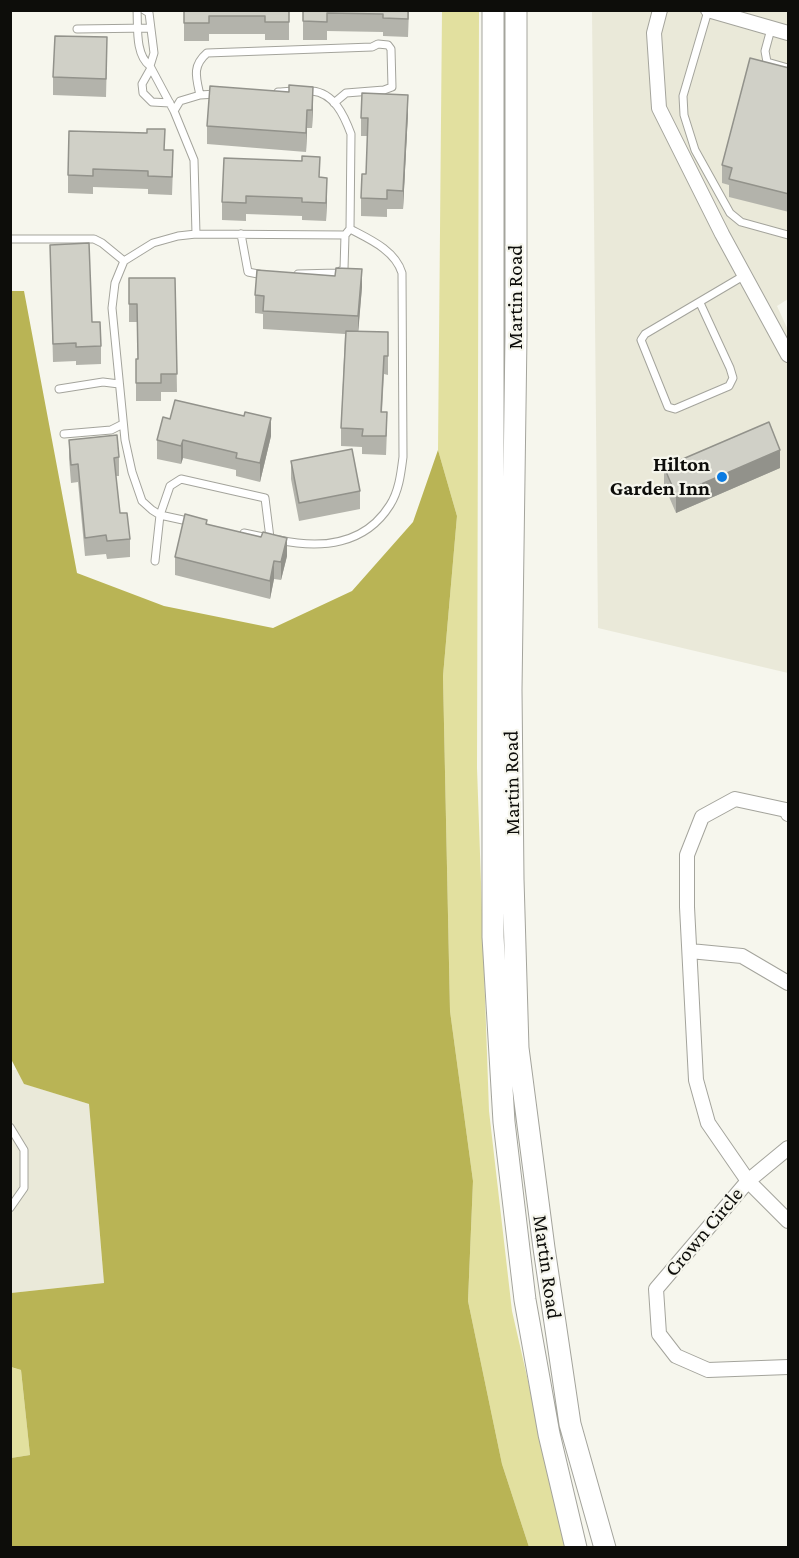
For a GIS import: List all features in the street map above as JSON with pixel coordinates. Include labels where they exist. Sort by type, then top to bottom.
[{"type":"main road","name":"Martin Road","points":[[494,10],[494,949],[504,1122],[525,1300],[549,1434],[576,1548]]},
{"type":"main road","name":"Martin Road","points":[[518,15],[511,690],[518,1048],[570,1424],[605,1548]]},
{"type":"street","points":[[660,10],[654,33],[659,108],[789,355]]},
{"type":"street","points":[[708,10],[789,33]]},
{"type":"street","points":[[789,814],[786,810],[735,799],[702,817],[687,855],[687,907],[696,1080],[708,1123],[748,1181],[789,1221]]},
{"type":"street","points":[[690,951],[742,956],[789,983]]},
{"type":"street","name":"Crown Circle","points":[[789,1148],[748,1181],[656,1289],[659,1334],[676,1356],[708,1370],[789,1367]]},
{"type":"lane","points":[[137,10],[140,50],[144,62],[150,67],[170,103],[194,160],[196,234]]},
{"type":"lane","points":[[144,10],[149,13],[154,53],[142,84],[143,93],[152,102],[170,103]]},
{"type":"lane","points":[[708,10],[683,96],[684,116],[695,150],[730,213],[741,222],[789,235]]},
{"type":"lane","points":[[77,29],[150,28]]},
{"type":"lane","points":[[771,29],[765,51],[767,62],[789,68]]},
{"type":"lane","points":[[200,95],[194,72],[200,59],[207,53],[388,45],[391,49],[392,87],[384,90],[346,93],[334,103]]},
{"type":"lane","points":[[274,92],[314,91],[321,93],[340,110],[351,134],[344,269],[337,273],[294,274]]},
{"type":"lane","points":[[174,111],[180,101],[200,95],[223,94]]},
{"type":"lane","points":[[201,524],[160,515],[142,501],[132,472],[123,424],[112,308],[115,283],[124,261],[153,243],[196,234],[347,232],[374,242],[390,254],[402,273],[403,457],[399,483],[391,504],[381,518],[354,537],[334,544],[318,545],[236,532]]},
{"type":"lane","points":[[241,234],[248,272],[273,275]]},
{"type":"lane","points":[[10,238],[94,239],[124,261]]},
{"type":"lane","points":[[700,303],[733,378],[729,386],[675,409],[668,407],[640,340],[645,334],[745,275]]},
{"type":"lane","points":[[59,389],[103,382],[119,384]]},
{"type":"lane","points":[[64,434],[111,430],[123,424]]},
{"type":"lane","points":[[155,561],[160,515],[170,486],[181,479],[265,498],[270,538]]},
{"type":"lane","points":[[10,1127],[24,1150],[24,1188],[10,1208]]},
{"type":"shaded area","points":[[442,11],[479,11],[477,768],[489,1111],[512,1311],[566,1547],[529,1547],[502,1464],[468,1301],[473,1181],[450,1011],[443,676],[457,516],[438,450]]},
{"type":"shaded area","points":[[592,11],[788,11],[788,299],[777,306],[788,330],[788,673],[598,628]]},
{"type":"shaded area","points":[[11,291],[24,291],[77,573],[164,606],[273,628],[352,591],[413,522],[438,450],[457,516],[443,676],[450,1011],[473,1181],[468,1301],[502,1464],[529,1547],[11,1547],[11,1458],[30,1455],[21,1370],[11,1367],[11,1293],[104,1283],[89,1104],[24,1084],[11,1059]]},
{"type":"shaded area","points":[[11,1070],[17,1070],[25,1084],[89,1104],[104,1283],[11,1293]]},
{"type":"shaded area","points":[[10,1367],[21,1370],[30,1455],[11,1458]]},
{"type":"building","points":[[184,10],[289,10],[289,22],[265,22],[265,16],[209,16],[209,23],[184,23]]},
{"type":"building","points":[[303,10],[408,10],[408,19],[383,18],[383,14],[327,13],[327,22],[303,21]]},
{"type":"building","points":[[55,36],[107,37],[106,79],[53,77]]},
{"type":"building","points":[[750,58],[789,68],[789,194],[729,179],[732,168],[722,165]]},
{"type":"building","points":[[289,85],[313,87],[312,110],[307,110],[306,133],[207,126],[210,86],[289,92]]},
{"type":"building","points":[[362,93],[408,95],[403,191],[387,190],[387,199],[361,198],[362,174],[366,174],[368,118],[361,118]]},
{"type":"building","points":[[147,129],[165,129],[164,150],[173,150],[172,177],[148,176],[148,171],[93,169],[93,176],[68,175],[69,131],[147,133]]},
{"type":"building","points":[[302,156],[320,157],[319,177],[327,178],[326,203],[302,202],[302,198],[246,196],[246,203],[222,202],[224,158],[302,161]]},
{"type":"building","points":[[89,243],[92,322],[100,322],[101,346],[76,347],[76,343],[53,344],[50,245]]},
{"type":"building","points":[[336,268],[362,269],[358,316],[263,311],[264,296],[255,295],[257,270],[335,276]]},
{"type":"building","points":[[129,278],[175,278],[177,374],[161,374],[161,383],[136,383],[137,304],[129,304]]},
{"type":"building","points":[[346,331],[388,332],[388,356],[384,356],[381,412],[387,412],[386,436],[362,436],[363,429],[341,428]]},
{"type":"building","points":[[175,400],[244,416],[245,412],[271,418],[260,463],[236,458],[237,453],[183,440],[181,446],[157,440],[163,417],[170,419]]},
{"type":"building","points":[[769,422],[780,450],[676,495],[664,467]]},
{"type":"building","points":[[117,435],[119,457],[114,458],[120,513],[127,513],[130,539],[107,541],[106,535],[85,538],[78,464],[71,465],[69,440]]},
{"type":"building","points":[[352,449],[360,491],[299,503],[291,461]]},
{"type":"building","points":[[185,514],[207,520],[206,524],[261,537],[263,532],[287,538],[281,562],[274,561],[270,581],[175,557]]},
{"type":"place","name":"Hilton Garden Inn","points":[[722,477]]}]
